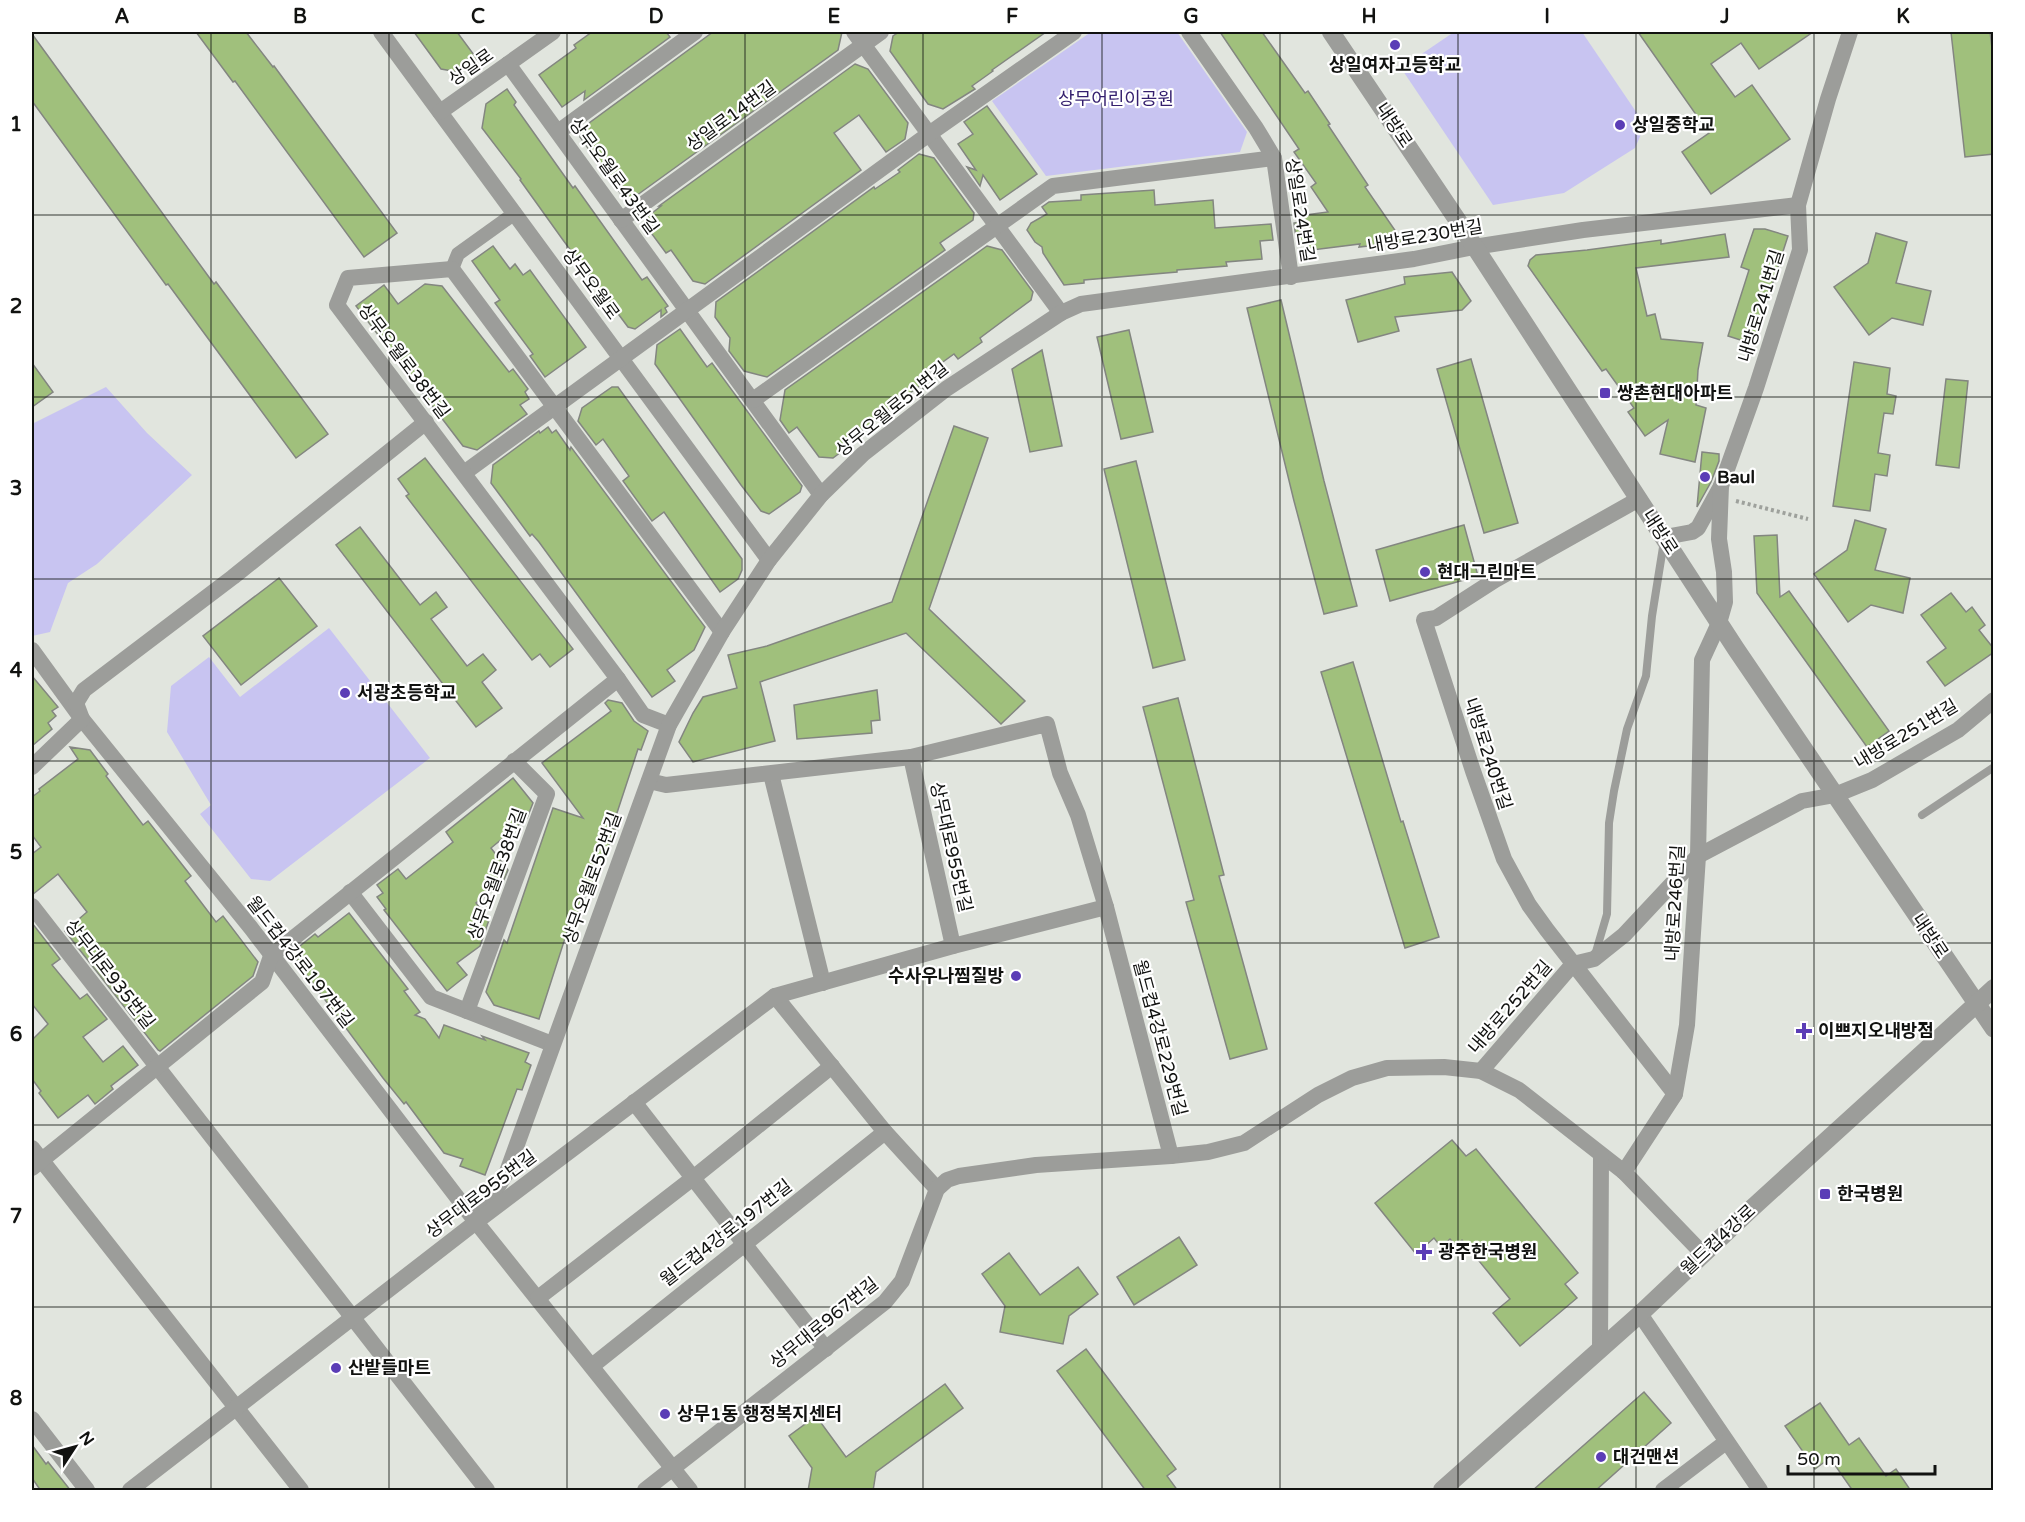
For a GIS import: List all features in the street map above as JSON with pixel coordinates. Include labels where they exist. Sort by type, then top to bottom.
[{"type":"street","name":"상무오월로","points":[[381,32],[769,560]]},
{"type":"street","name":"상일로","points":[[440,112],[553,32]]},
{"type":"street","points":[[558,132],[695,32]]},
{"type":"street","name":"상일로14번길","points":[[621,220],[859,38],[881,32]]},
{"type":"street","points":[[464,473],[929,134],[1074,32]]},
{"type":"street","name":"상일로24번길","points":[[1189,32],[1256,128],[1274,158],[1291,277]]},
{"type":"street","name":"내방로","points":[[1331,32],[1474,246],[1719,623],[1994,1029]]},
{"type":"street","name":"내방로241번길","points":[[1665,537],[1692,532],[1698,528],[1721,486],[1756,388],[1800,250],[1798,205],[1827,99],[1850,32]]},
{"type":"street","points":[[859,38],[1061,313]]},
{"type":"street","name":"상무오월로43번길","points":[[508,64],[821,495]]},
{"type":"street","points":[[753,400],[1053,186],[1274,158]]},
{"type":"street","name":"내방로230번길","points":[[1061,313],[1081,304],[1414,259],[1474,246],[1583,230],[1798,205]]},
{"type":"street","points":[[514,213],[458,254],[452,269],[722,632]]},
{"type":"street","name":"상무오월로38번길","points":[[452,269],[348,278],[337,305],[643,715],[669,725]]},
{"type":"street","name":"상무오월로51번길","points":[[769,560],[821,495],[863,454],[946,389],[1061,313]]},
{"type":"street","points":[[32,767],[82,719],[76,703],[84,690],[233,577],[426,422]]},
{"type":"street","name":"내방로241번길","points":[[1719,623],[1725,602],[1724,572],[1719,539],[1721,486]]},
{"type":"street","name":"내방로240번길","points":[[1639,499],[1495,580],[1436,618],[1424,620],[1504,859],[1529,905],[1675,1094]]},
{"type":"street","name":"상무오월로52번길","points":[[476,1221],[507,1172],[669,725],[722,632],[769,560]]},
{"type":"street","name":"내방로246번길","points":[[1624,1173],[1675,1094],[1687,1025],[1698,856],[1702,660],[1719,623]]},
{"type":"street","name":"월드컵4강로197번길","points":[[32,650],[82,719],[271,956],[476,1221],[690,1491]]},
{"type":"street","points":[[300,1491],[35,1159],[158,1067],[262,982],[271,956],[618,679]]},
{"type":"street","name":"내방로251번길","points":[[1835,795],[1872,780],[1958,730],[1994,700]]},
{"type":"street","name":"월드컵4강로229번길","points":[[649,781],[666,785],[911,757],[1047,724],[1060,773],[1078,815],[1106,907],[1171,1156]]},
{"type":"street","name":"상무대로955번길","points":[[911,757],[953,946]]},
{"type":"street","name":"상무오월로38번길","points":[[467,1011],[547,794],[514,761]]},
{"type":"street","points":[[771,774],[823,983]]},
{"type":"street","name":"내방로252번길","points":[[1480,1071],[1573,964],[1594,959],[1624,935],[1698,856],[1802,801],[1835,795]]},
{"type":"street","points":[[350,892],[431,997],[552,1044]]},
{"type":"street","name":"상무대로935번길","points":[[32,906],[158,1067]]},
{"type":"street","name":"상무대로955번길","points":[[130,1491],[476,1221],[775,996],[953,946],[1106,907]]},
{"type":"street","name":"월드컵4강로","points":[[1442,1491],[1640,1314],[1702,1254],[1994,988]]},
{"type":"street","points":[[775,996],[885,1132],[937,1189],[947,1180],[978,1172],[1036,1165],[1208,1152],[1244,1143],[1318,1095],[1352,1078],[1387,1068],[1444,1067],[1480,1071],[1519,1090],[1624,1173],[1702,1254]]},
{"type":"street","points":[[538,1298],[693,1178],[832,1066]]},
{"type":"street","points":[[158,1067],[487,1491]]},
{"type":"street","points":[[634,1102],[826,1348]]},
{"type":"street","name":"월드컵4강로197번길","points":[[592,1366],[885,1132]]},
{"type":"street","points":[[1600,1350],[1601,1156]]},
{"type":"street","name":"상무대로967번길","points":[[645,1491],[885,1302],[902,1281],[937,1189]]},
{"type":"street","points":[[1640,1314],[1760,1491]]},
{"type":"street","points":[[32,1419],[87,1491]]},
{"type":"street","points":[[1663,1491],[1726,1442]]},
{"type":"lane","points":[[1594,959],[1607,914],[1610,823],[1614,791],[1627,729],[1646,676],[1652,616],[1665,537]]},
{"type":"lane","points":[[1922,815],[1994,766]]},
{"type":"path","points":[[1721,486],[1738,503],[1808,519]]},
{"type":"green space","name":"상무어린이공원","points":[[1091,32],[1177,32],[1247,132],[1240,152],[1046,176],[992,101]]},
{"type":"green space","points":[[1454,32],[1582,32],[1645,125],[1635,148],[1564,193],[1493,205],[1401,68]]},
{"type":"green space","points":[[106,387],[147,433],[192,475],[97,564],[68,583],[50,632],[32,636],[32,424]]},
{"type":"green space","points":[[329,628],[430,758],[270,881],[251,879],[200,814],[211,805],[167,732],[171,686],[209,657],[240,697]]},
{"type":"building","points":[[196,32],[246,32],[274,66],[397,233],[364,257],[235,81],[233,82]]},
{"type":"building","points":[[414,32],[457,32],[477,59],[458,72],[441,69]]},
{"type":"building","points":[[592,32],[666,32],[670,37],[584,100],[585,91],[562,107],[539,75],[576,48],[574,45]]},
{"type":"building","points":[[713,32],[842,32],[838,50],[633,198],[621,194],[580,137],[581,129]]},
{"type":"building","points":[[899,32],[1046,32],[972,86],[975,89],[943,109],[928,104],[890,51],[893,36]]},
{"type":"building","points":[[1220,32],[1262,32],[1305,93],[1308,91],[1368,185],[1365,187],[1403,242],[1312,250],[1296,238],[1294,223],[1299,222],[1298,216],[1328,212],[1311,187],[1316,183],[1294,152],[1299,149]]},
{"type":"building","points":[[1638,32],[1813,32],[1759,69],[1741,43],[1711,64],[1735,97],[1752,85],[1790,139],[1711,194],[1682,152],[1709,133]]},
{"type":"building","points":[[1951,32],[1990,32],[1994,64],[1994,154],[1965,157]]},
{"type":"building","points":[[32,34],[214,284],[216,282],[328,434],[296,458],[32,101]]},
{"type":"building","points":[[855,64],[868,69],[908,123],[905,139],[886,152],[859,115],[834,133],[861,170],[705,284],[693,281],[671,250],[666,253],[646,226],[651,222],[647,217]]},
{"type":"building","points":[[507,89],[516,102],[514,105],[573,188],[575,186],[642,280],[647,277],[668,306],[665,308],[667,312],[661,317],[661,310],[635,329],[628,327],[482,128],[486,104]]},
{"type":"building","points":[[987,106],[1037,174],[1000,200],[983,175],[980,186],[967,167],[976,170],[958,144],[973,134],[964,122]]},
{"type":"building","points":[[919,154],[934,158],[974,213],[973,220],[940,243],[945,250],[767,377],[744,371],[729,351],[730,338],[715,317],[716,302],[874,187],[875,189],[900,172],[898,170]]},
{"type":"building","points":[[1154,190],[1155,205],[1213,200],[1215,228],[1271,224],[1273,240],[1260,241],[1262,259],[1226,262],[1227,266],[1084,280],[1084,283],[1064,285],[1043,253],[1042,247],[1035,242],[1027,230],[1031,223],[1047,214],[1042,207],[1049,202],[1081,200],[1081,195]]},
{"type":"building","points":[[1754,229],[1765,229],[1788,236],[1753,344],[1728,336],[1749,270],[1741,267]]},
{"type":"building","points":[[1876,233],[1907,242],[1896,283],[1931,291],[1923,325],[1892,318],[1869,335],[1834,287],[1868,263]]},
{"type":"building","points":[[1725,234],[1729,257],[1636,268],[1647,316],[1655,314],[1661,339],[1703,343],[1698,370],[1696,405],[1706,408],[1695,462],[1660,454],[1668,420],[1645,436],[1628,412],[1634,408],[1606,369],[1602,371],[1528,266],[1530,260],[1536,255],[1661,240],[1661,244]]},
{"type":"building","points":[[493,246],[510,269],[515,264],[523,275],[530,270],[586,347],[545,377],[530,356],[533,354],[495,303],[500,300],[472,261]]},
{"type":"building","points":[[987,246],[1002,250],[1033,292],[1031,300],[980,338],[982,342],[958,359],[954,354],[929,372],[932,377],[888,409],[889,412],[862,431],[833,458],[819,457],[797,427],[789,433],[780,420],[785,390]]},
{"type":"building","points":[[1452,272],[1471,301],[1462,310],[1395,317],[1399,331],[1358,342],[1346,300],[1405,284],[1404,277]]},
{"type":"building","points":[[425,284],[442,286],[509,372],[513,369],[528,389],[525,392],[529,399],[520,405],[527,414],[477,450],[463,446],[356,306],[384,285],[398,304]]},
{"type":"building","points":[[1281,300],[1324,481],[1357,606],[1324,614],[1247,308]]},
{"type":"building","points":[[680,329],[707,367],[712,363],[802,486],[800,492],[769,514],[761,511],[741,485],[655,364],[657,345]]},
{"type":"building","points":[[1129,330],[1153,432],[1121,439],[1097,337]]},
{"type":"building","points":[[1042,350],[1062,446],[1030,452],[1012,369]]},
{"type":"building","points":[[1471,359],[1518,523],[1484,533],[1437,369]]},
{"type":"building","points":[[1854,362],[1890,368],[1887,394],[1896,396],[1893,414],[1884,413],[1878,453],[1890,455],[1887,476],[1875,474],[1870,511],[1833,506]]},
{"type":"building","points":[[32,363],[53,392],[32,407]]},
{"type":"building","points":[[1946,379],[1968,381],[1959,468],[1936,465]]},
{"type":"building","points":[[612,387],[618,387],[742,559],[742,570],[738,579],[720,592],[664,512],[652,521],[623,481],[629,476],[603,439],[596,445],[578,421],[582,408]]},
{"type":"building","points":[[954,426],[988,438],[929,609],[1025,701],[1001,724],[906,633],[760,682],[775,741],[693,762],[679,742],[703,697],[737,688],[728,655],[767,646],[892,602]]},
{"type":"building","points":[[548,427],[552,433],[556,430],[570,450],[571,447],[705,627],[694,650],[667,670],[675,681],[652,697],[539,542],[532,534],[530,536],[491,483],[493,465],[539,431],[540,433]]},
{"type":"building","points":[[1702,452],[1719,454],[1719,461],[1711,482],[1697,507]]},
{"type":"building","points":[[425,458],[573,649],[550,667],[540,654],[532,660],[406,496],[409,494],[398,479]]},
{"type":"building","points":[[1136,461],[1185,660],[1153,668],[1104,469]]},
{"type":"building","points":[[1855,520],[1886,529],[1875,570],[1910,578],[1903,613],[1871,605],[1848,622],[1814,574],[1847,550]]},
{"type":"building","points":[[1464,525],[1478,576],[1390,601],[1376,550]]},
{"type":"building","points":[[360,527],[420,605],[436,592],[447,607],[431,619],[467,666],[483,654],[496,670],[482,682],[502,708],[476,727],[336,545]]},
{"type":"building","points":[[1777,535],[1780,597],[1789,591],[1889,731],[1867,747],[1757,593],[1754,536]]},
{"type":"building","points":[[279,578],[317,626],[241,685],[203,636]]},
{"type":"building","points":[[1951,593],[1966,612],[1972,607],[1985,625],[1979,630],[1994,652],[1945,686],[1927,662],[1946,648],[1921,615]]},
{"type":"building","points":[[1353,662],[1401,822],[1403,821],[1439,937],[1405,948],[1321,672]]},
{"type":"building","points":[[32,676],[58,707],[52,711],[56,716],[48,723],[52,729],[32,746]]},
{"type":"building","points":[[877,690],[880,720],[871,721],[872,733],[797,739],[794,705]]},
{"type":"building","points":[[1178,698],[1224,875],[1219,876],[1267,1049],[1230,1059],[1186,902],[1194,900],[1143,707]]},
{"type":"building","points":[[608,700],[622,703],[634,721],[648,731],[641,750],[638,749],[612,828],[615,829],[591,895],[586,893],[572,933],[567,932],[539,1019],[494,1005],[486,992],[504,940],[507,943],[553,808],[583,818],[542,763],[611,711],[605,703]]},
{"type":"building","points":[[70,747],[90,750],[108,774],[106,776],[143,825],[148,821],[191,876],[185,881],[216,922],[223,916],[258,962],[253,976],[160,1051],[65,931],[87,912],[58,874],[32,895],[32,854],[41,847],[32,835],[32,797],[78,759]]},
{"type":"building","points":[[513,778],[533,803],[527,818],[491,848],[508,870],[503,882],[476,903],[489,920],[480,946],[457,963],[467,975],[447,991],[384,910],[386,909],[377,897],[383,893],[377,885],[398,869],[406,879],[453,842],[446,832]]},
{"type":"building","points":[[349,913],[408,989],[404,991],[420,1012],[415,1015],[425,1019],[439,1038],[444,1025],[529,1053],[525,1062],[531,1065],[522,1090],[517,1089],[485,1175],[460,1166],[463,1159],[444,1153],[406,1102],[404,1104],[383,1078],[297,962],[300,946],[315,934],[318,937]]},
{"type":"building","points":[[32,923],[60,959],[52,965],[80,999],[87,994],[107,1019],[83,1037],[103,1062],[123,1046],[138,1065],[111,1086],[113,1089],[95,1104],[88,1095],[58,1118],[39,1093],[41,1091],[32,1079],[32,1040],[48,1024],[32,1004]]},
{"type":"building","points":[[1452,1140],[1466,1156],[1476,1149],[1578,1273],[1565,1284],[1577,1298],[1520,1346],[1493,1313],[1510,1299],[1462,1240],[1456,1246],[1450,1239],[1441,1247],[1434,1238],[1416,1254],[1375,1203]]},
{"type":"building","points":[[1179,1237],[1197,1265],[1134,1305],[1117,1277]]},
{"type":"building","points":[[1009,1253],[1040,1295],[1078,1267],[1098,1294],[1069,1316],[1063,1344],[1000,1332],[1005,1306],[982,1274]]},
{"type":"building","points":[[1086,1349],[1176,1469],[1167,1476],[1178,1491],[1146,1491],[1057,1371]]},
{"type":"building","points":[[945,1384],[963,1408],[876,1472],[873,1491],[808,1491],[812,1468],[789,1436],[816,1416],[846,1457]]},
{"type":"building","name":"대건맨션","points":[[1644,1392],[1671,1423],[1595,1491],[1532,1491]]},
{"type":"building","points":[[1820,1403],[1849,1445],[1859,1438],[1886,1476],[1896,1469],[1911,1491],[1853,1491],[1830,1458],[1815,1469],[1785,1426]]},
{"type":"building","points":[[32,1445],[71,1491],[41,1491],[32,1478]]},
{"type":"place","name":"상일여자고등학교","points":[[1395,45]]},
{"type":"place","name":"상일중학교","points":[[1620,125]]},
{"type":"place","name":"쌍촌현대아파트","points":[[1605,393]]},
{"type":"place","name":"Baul","points":[[1705,477]]},
{"type":"place","name":"현대그린마트","points":[[1425,572]]},
{"type":"place","name":"서광초등학교","points":[[345,693]]},
{"type":"place","name":"수사우나찜질방","points":[[1016,976]]},
{"type":"place","name":"이쁘지오내방점","points":[[1804,1031]]},
{"type":"place","name":"한국병원","points":[[1825,1194]]},
{"type":"place","name":"광주한국병원","points":[[1424,1252]]},
{"type":"place","name":"산밭들마트","points":[[336,1368]]},
{"type":"place","name":"상무1동 행정복지센터","points":[[665,1414]]},
{"type":"place","name":"대건맨션","points":[[1601,1457]]}]
